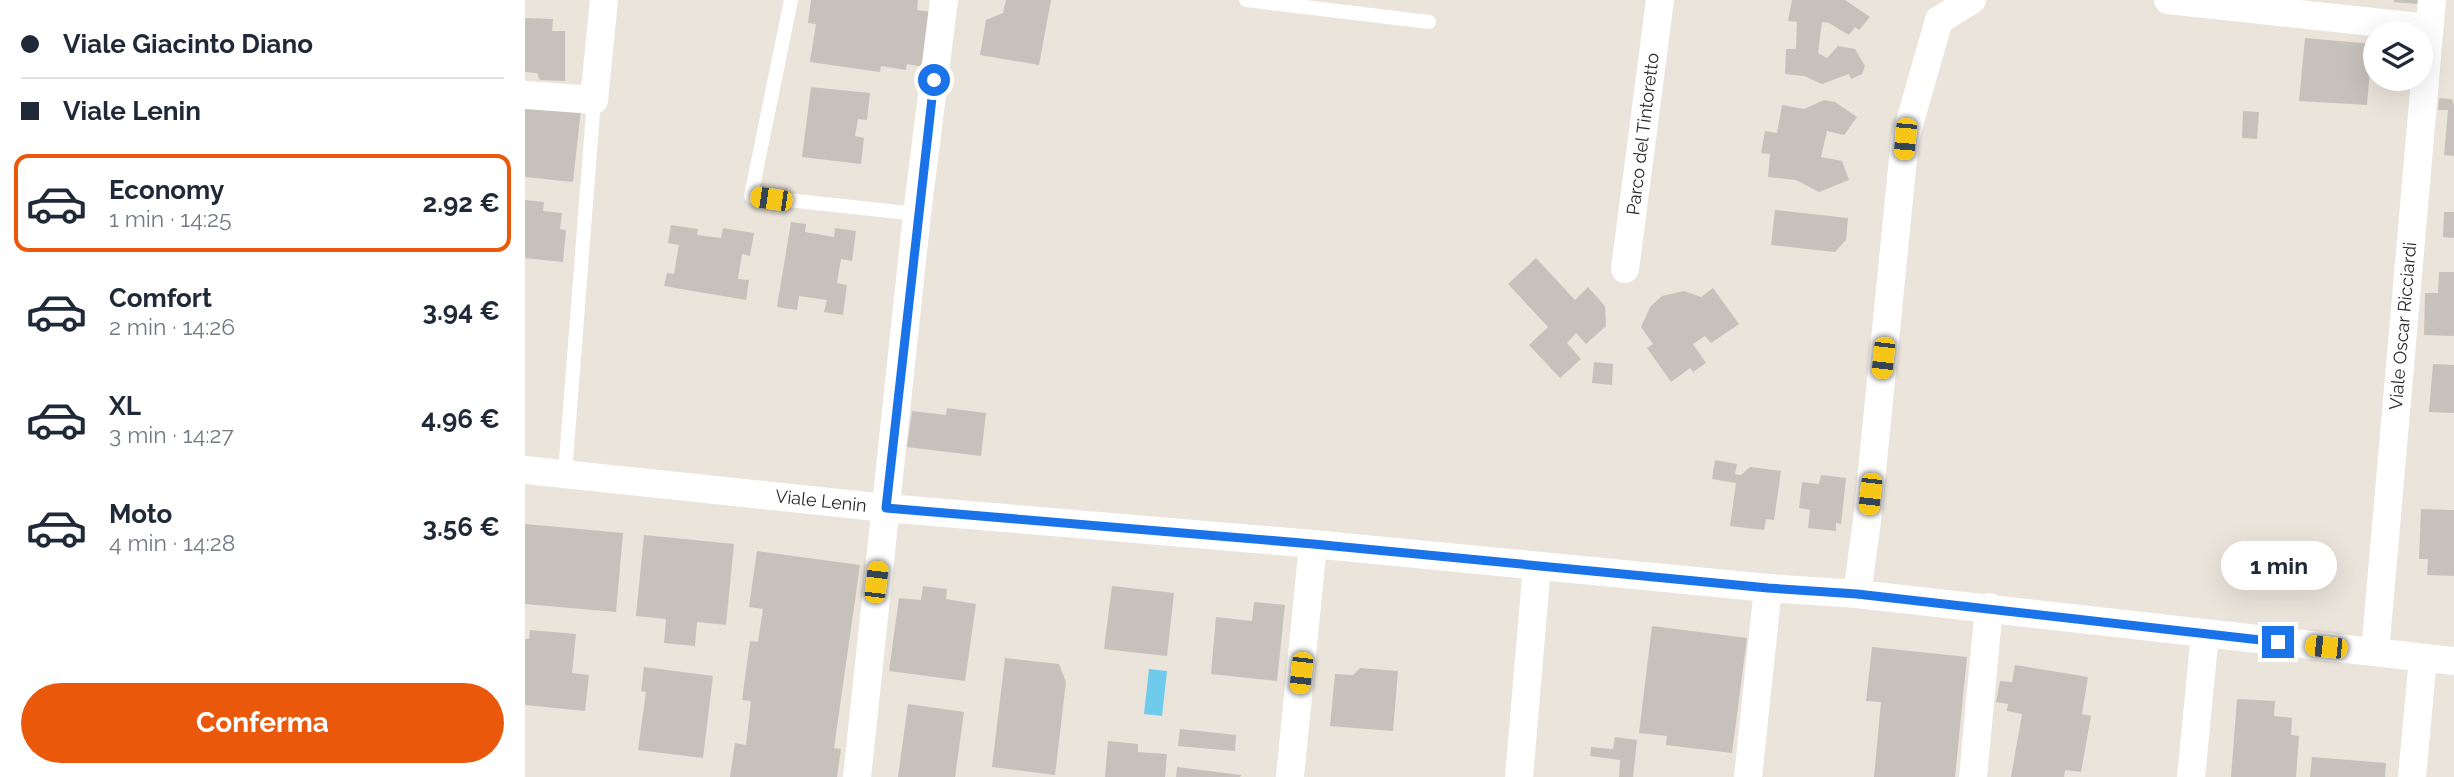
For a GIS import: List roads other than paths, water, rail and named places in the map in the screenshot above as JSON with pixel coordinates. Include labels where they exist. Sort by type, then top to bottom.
[{"type":"street","points":[[525,95],[594,100],[604,0]]},
{"type":"street","points":[[857,777],[917,214],[944,0]]},
{"type":"street","name":"Parco del Tintoretto","points":[[1625,269],[1660,0]]},
{"type":"street","points":[[1857,594],[1867,522],[1905,139],[1939,20],[1972,0]]},
{"type":"street","points":[[2168,0],[2364,21]]},
{"type":"street","name":"Viale Oscar Ricciardi","points":[[2430,21],[2432,0]]},
{"type":"street","name":"Viale Oscar Ricciardi","points":[[2375,652],[2424,91]]},
{"type":"street","name":"Viale Lenin","points":[[525,470],[886,508],[1313,544],[1989,607],[2454,661]]},
{"type":"street","points":[[1290,777],[1313,544]]},
{"type":"street","points":[[1519,777],[1537,566]]},
{"type":"street","points":[[1748,777],[1768,588]]},
{"type":"street","points":[[1973,777],[1989,607]]},
{"type":"street","points":[[2191,777],[2205,634]]},
{"type":"street","points":[[2412,777],[2423,658]]},
{"type":"lane","points":[[791,0],[751,196],[917,214]]},
{"type":"lane","points":[[1246,0],[1429,22]]},
{"type":"lane","points":[[565,473],[594,100]]},
{"type":"water","points":[[1149,669],[1167,671],[1162,716],[1144,714]]}]
